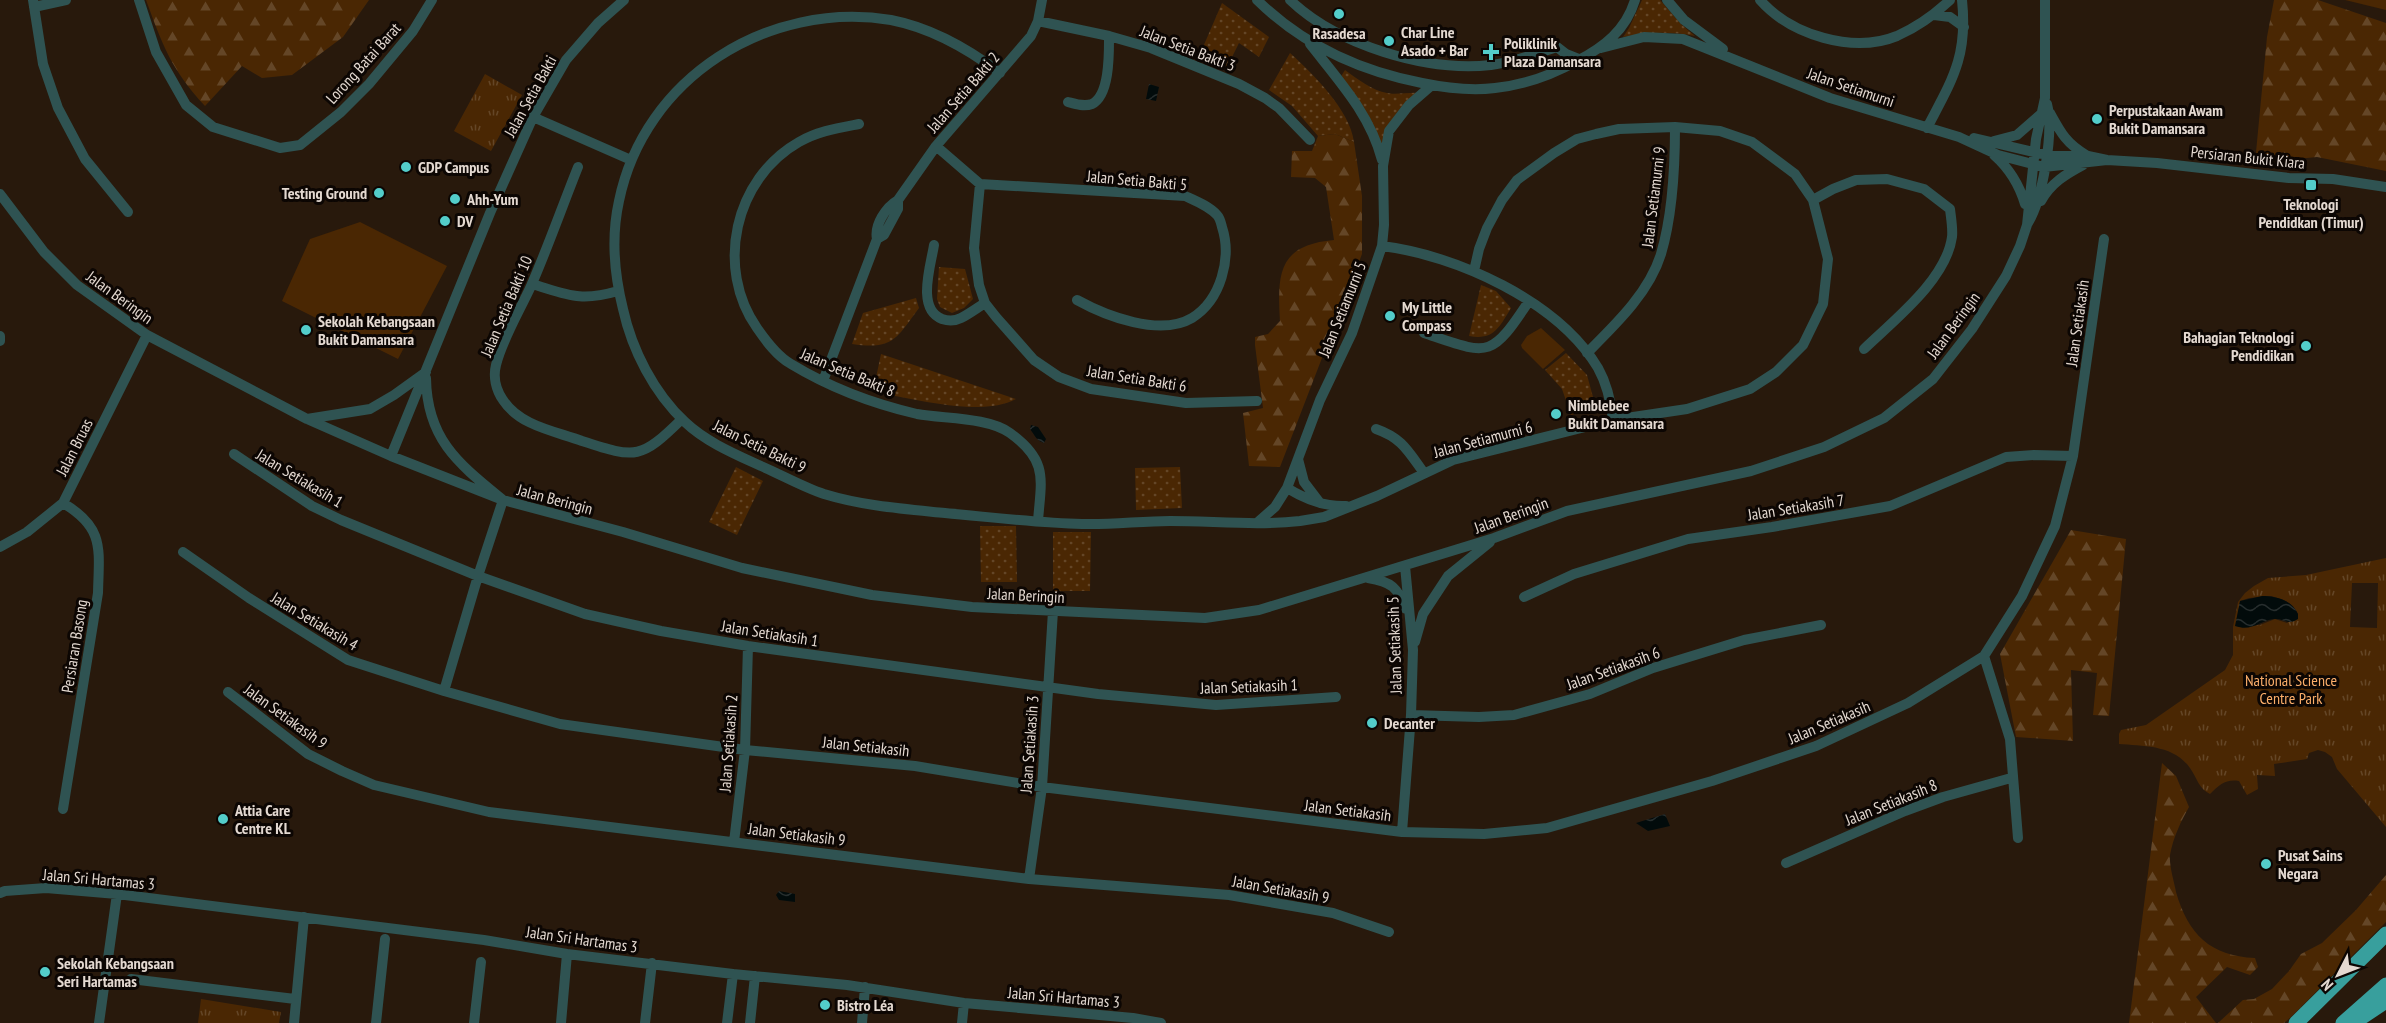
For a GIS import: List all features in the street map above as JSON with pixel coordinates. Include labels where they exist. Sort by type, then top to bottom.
[{"type":"highway","points":[[2295,1023],[2386,934]]},
{"type":"highway","points":[[2295,1023],[2386,946]]},
{"type":"highway","points":[[2343,1023],[2386,985]]},
{"type":"highway","points":[[2352,1023],[2386,1001]]},
{"type":"street","points":[[66,0],[33,4],[43,64],[58,108],[85,159],[128,212]]},
{"type":"street","name":"Lorong Batai Barat","points":[[139,0],[156,52],[186,105],[213,127],[280,148],[300,145],[341,112],[369,84],[412,31],[432,0]]},
{"type":"street","name":"Jalan Setia Bakti","points":[[391,456],[490,213],[533,117],[566,60],[598,23],[624,0]]},
{"type":"street","name":"Jalan Setia Bakti 2","points":[[823,381],[877,238],[875,231],[889,205],[898,200],[936,146],[1031,36],[1038,21],[1042,0]]},
{"type":"street","name":"Jalan Setiamurni","points":[[1257,0],[1282,23],[1353,65],[1381,74],[1464,89],[1496,88],[1528,82],[1581,60],[1601,48],[1618,31],[1628,18],[1635,0]]},
{"type":"street","points":[[1290,0],[1314,20],[1343,35],[1369,46],[1421,62],[1488,65],[1523,59],[1557,47]]},
{"type":"street","name":"Jalan Setiamurni","points":[[1667,0],[1684,20],[1736,58]]},
{"type":"street","points":[[1760,0],[1778,16],[1800,29],[1822,37],[1848,42],[1879,41],[1895,37],[1934,15],[1962,3],[1964,27],[1961,57],[1955,75],[1927,128]]},
{"type":"street","points":[[1934,15],[1950,0]]},
{"type":"street","name":"Jalan Beringin","points":[[0,194],[44,252],[77,285],[147,335],[307,419],[391,456],[503,500],[623,532],[742,568],[872,595],[972,608],[1205,618],[1259,610],[1494,538],[1567,511],[1751,471],[1824,447],[1884,418],[1933,379],[1972,329],[2006,276],[2027,225],[2032,210],[2039,160],[2050,129],[2045,98],[2045,0]]},
{"type":"street","name":"Jalan Setia Bakti 9","points":[[1000,74],[960,45],[938,34],[898,22],[866,16],[841,15],[793,21],[746,38],[725,49],[692,74],[669,97],[654,117],[631,160],[618,202],[614,261],[618,291],[625,319],[644,365],[656,386],[682,419],[710,440],[823,494],[887,508],[1084,524],[1144,521],[1258,522]]},
{"type":"street","points":[[1934,15],[1950,17],[1964,27]]},
{"type":"street","name":"Jalan Setia Bakti 3","points":[[1038,21],[1152,48],[1239,84],[1279,108],[1310,140]]},
{"type":"street","points":[[1068,102],[1082,105],[1092,104],[1099,97],[1109,64],[1109,36]]},
{"type":"street","name":"Jalan Setiamurni","points":[[1601,48],[1644,37],[1661,36],[1683,39],[1736,58],[1830,98],[2039,160]]},
{"type":"street","name":"Jalan Setiamurni 5","points":[[1307,39],[1358,105],[1375,138],[1383,166]]},
{"type":"street","points":[[1557,47],[1566,54],[1581,60]]},
{"type":"street","points":[[1552,73],[1557,47]]},
{"type":"street","name":"Jalan Setiamurni 5","points":[[1258,522],[1275,507],[1287,489],[1320,400],[1352,333],[1382,246],[1383,166],[1389,131],[1409,105],[1432,85]]},
{"type":"street","points":[[2046,111],[2065,139],[2088,159],[2061,176],[2032,210],[2010,170],[1989,145],[2017,135],[2046,111]]},
{"type":"street","points":[[533,117],[631,160]]},
{"type":"street","name":"Jalan Setia Bakti 8","points":[[859,124],[828,129],[798,142],[769,166],[747,198],[735,239],[735,273],[740,296],[750,318],[766,342],[789,363],[823,381],[886,406],[988,424],[1009,432],[1033,454],[1039,463],[1041,472],[1038,521]]},
{"type":"street","name":"Jalan Setiamurni 6","points":[[1258,522],[1288,523],[1312,519],[1356,505],[1453,460],[1613,420],[1688,409],[1750,389],[1776,372],[1803,345],[1823,304],[1827,259],[1813,200],[1795,174],[1752,142],[1720,131],[1675,127],[1619,129],[1577,139],[1554,153],[1517,180],[1502,200],[1486,228],[1474,271]]},
{"type":"street","name":"Jalan Setiamurni 9","points":[[1587,353],[1631,306],[1660,256],[1675,169],[1675,127]]},
{"type":"street","points":[[936,146],[980,184]]},
{"type":"street","name":"Persiaran Bukit Kiara","points":[[2039,160],[2088,159],[2157,163],[2289,178],[2333,179],[2386,187]]},
{"type":"street","name":"Jalan Setia Bakti 10","points":[[578,167],[532,284],[496,365],[498,391],[512,410],[538,426],[624,454],[647,450],[657,444],[682,419]]},
{"type":"street","points":[[1813,200],[1857,180],[1887,179],[1924,189],[1950,209],[1953,236],[1944,265],[1911,305],[1864,349]]},
{"type":"street","name":"Jalan Setia Bakti 5","points":[[980,184],[1185,196],[1203,204],[1218,216],[1225,237],[1225,267],[1217,289],[1192,318],[1163,325],[1143,323],[1120,319],[1077,300]]},
{"type":"street","name":"Jalan Setia Bakti 6","points":[[980,184],[974,248],[979,285],[985,303],[1007,332],[1034,360],[1059,377],[1091,389],[1186,403],[1257,401]]},
{"type":"street","name":"Jalan Setiakasih","points":[[444,691],[560,724],[745,750],[915,766],[1042,787],[1402,832],[1484,834],[1547,828],[1712,781],[1816,746],[1908,703],[1983,656],[2022,596],[2055,526],[2073,456],[2104,239]]},
{"type":"street","points":[[934,244],[928,288],[929,306],[932,311],[940,318],[955,320],[985,303]]},
{"type":"street","points":[[1382,246],[1431,257],[1474,271],[1529,301],[1560,325],[1587,353],[1606,384],[1613,420]]},
{"type":"street","points":[[532,284],[580,298],[596,297],[618,291]]},
{"type":"street","points":[[1424,333],[1476,349],[1485,349],[1502,339],[1529,301]]},
{"type":"street","name":"Jalan Bruas","points":[[0,547],[27,532],[63,503],[147,335]]},
{"type":"street","points":[[307,419],[369,409],[394,395],[426,372]]},
{"type":"street","points":[[426,372],[426,393],[433,421],[444,443],[460,465],[503,500],[444,691]]},
{"type":"street","name":"Jalan Setiamurni 6","points":[[1376,429],[1402,442],[1424,473]]},
{"type":"street","name":"Jalan Setiakasih 1","points":[[234,454],[312,506],[478,576],[585,614],[661,631],[748,646],[1098,694],[1216,705],[1336,697]]},
{"type":"street","name":"Jalan Setiakasih 7","points":[[1524,597],[1574,574],[1688,539],[1890,506],[2006,457],[2034,454],[2073,456]]},
{"type":"street","points":[[1297,457],[1304,482],[1321,503]]},
{"type":"street","name":"Jalan Setiamurni 6","points":[[1287,489],[1308,500],[1331,506],[1356,505]]},
{"type":"street","name":"Persiaran Basong","points":[[63,503],[90,522],[96,536],[99,560],[98,593],[63,809]]},
{"type":"street","points":[[1413,650],[1423,614],[1448,576],[1494,538]]},
{"type":"street","name":"Jalan Setiakasih 4","points":[[183,552],[249,598],[348,660],[444,691]]},
{"type":"street","name":"Jalan Setiakasih 5","points":[[1402,832],[1411,715],[1413,650],[1406,566]]},
{"type":"street","points":[[1365,577],[1385,581],[1399,591],[1410,617]]},
{"type":"street","name":"Jalan Setiakasih 3","points":[[1029,879],[1042,787],[1053,611]]},
{"type":"street","name":"Jalan Setiakasih 6","points":[[1411,715],[1479,717],[1514,715],[1590,694],[1653,668],[1744,640],[1821,625]]},
{"type":"street","name":"Jalan Setiakasih 2","points":[[734,842],[745,750],[748,646]]},
{"type":"street","points":[[1983,656],[2010,739],[2018,838]]},
{"type":"street","name":"Jalan Setiakasih 9","points":[[228,692],[308,754],[374,785],[489,812],[1029,879],[1229,895],[1332,913],[1389,932]]},
{"type":"street","name":"Jalan Setiakasih 8","points":[[1786,863],[1943,796],[2012,778]]},
{"type":"street","name":"Jalan Sri Hartamas 3","points":[[0,893],[46,888],[117,894],[484,940],[567,954],[865,987],[964,1003],[1161,1023]]},
{"type":"street","points":[[99,1023],[117,894]]},
{"type":"street","points":[[294,1023],[301,942],[300,916]]},
{"type":"street","points":[[376,1023],[386,939]]},
{"type":"street","points":[[561,1023],[567,954]]},
{"type":"street","points":[[474,1023],[482,962]]},
{"type":"street","points":[[645,1023],[652,963]]},
{"type":"street","points":[[727,1023],[733,974]]},
{"type":"street","points":[[750,1023],[755,976]]},
{"type":"street","points":[[131,979],[295,999]]},
{"type":"street","points":[[862,1023],[865,987]]},
{"type":"street","points":[[962,1023],[964,1003]]},
{"type":"street","points":[[1046,1023],[1047,1010]]},
{"type":"green space","points":[[146,0],[369,0],[343,37],[292,75],[262,78],[242,66],[205,106],[193,93],[169,56]]},
{"type":"green space","points":[[1642,0],[1660,0],[1695,36],[1659,33],[1623,37]]},
{"type":"green space","points":[[2274,0],[2318,0],[2386,23],[2386,171],[2317,157],[2255,163],[2267,37]]},
{"type":"green space","points":[[2345,0],[2386,0],[2386,10]]},
{"type":"green space","points":[[1222,3],[1269,37],[1259,57],[1239,43],[1227,67],[1200,54]]},
{"type":"green space","points":[[1290,53],[1338,105],[1346,118],[1354,142],[1335,134],[1318,136],[1292,106],[1269,90]]},
{"type":"green space","points":[[1345,70],[1365,84],[1382,92],[1420,93],[1408,103],[1382,154],[1340,78]]},
{"type":"green space","points":[[485,74],[522,95],[491,151],[454,131]]},
{"type":"green space","points":[[1335,134],[1354,142],[1362,196],[1362,254],[1280,467],[1249,466],[1243,413],[1263,408],[1255,337],[1268,334],[1280,321],[1281,275],[1292,255],[1316,243],[1334,240],[1326,187],[1315,178],[1291,177],[1292,151],[1312,151],[1318,136]]},
{"type":"green space","points":[[360,222],[447,266],[398,359],[282,301],[310,239]]},
{"type":"green space","points":[[939,267],[965,269],[973,299],[964,308],[952,313],[940,307],[937,299]]},
{"type":"green space","points":[[1481,285],[1496,291],[1511,308],[1495,331],[1485,336],[1469,336]]},
{"type":"green space","points":[[916,298],[919,308],[899,335],[877,345],[852,344],[863,313]]},
{"type":"green space","points":[[1541,328],[1565,350],[1543,369],[1521,345],[1527,336]]},
{"type":"green space","points":[[1566,353],[1587,375],[1596,408],[1571,415],[1562,389],[1545,370]]},
{"type":"green space","points":[[881,354],[1016,399],[984,407],[966,407],[873,392]]},
{"type":"green space","points":[[736,467],[763,481],[737,535],[709,522]]},
{"type":"green space","points":[[1180,467],[1182,508],[1136,510],[1135,468]]},
{"type":"green space","points":[[980,526],[1016,526],[1017,582],[981,582]]},
{"type":"green space","points":[[2071,530],[2126,539],[2109,716],[2093,715],[2097,673],[2071,670],[2073,741],[2016,737],[2000,654]]},
{"type":"green space","points":[[1053,532],[1091,532],[1090,591],[1053,591]]},
{"type":"green space","name":"National Science Centre Park","points":[[2386,558],[2386,827],[2337,769],[2332,757],[2325,752],[2318,750],[2309,753],[2307,759],[2274,764],[2275,776],[2257,775],[2258,789],[2247,795],[2239,781],[2223,783],[2210,794],[2201,786],[2190,768],[2176,755],[2158,748],[2119,744],[2121,730],[2146,725],[2225,670],[2233,655],[2233,627],[2238,602],[2245,593],[2268,578],[2306,575]],"holes":[[[2352,583],[2378,583],[2377,628],[2350,627]],[[2271,596],[2290,604],[2298,614],[2287,623],[2275,619],[2260,625],[2236,626],[2240,601]]]},
{"type":"green space","points":[[2162,763],[2176,776],[2189,807],[2175,836],[2170,855],[2176,892],[2187,920],[2194,931],[2213,947],[2225,953],[2255,958],[2258,967],[2250,975],[2227,967],[2196,997],[2216,1023],[2129,1023]]},
{"type":"green space","points":[[2386,875],[2386,922],[2291,1017],[2284,1023],[2218,1023],[2243,1000],[2254,999],[2272,989],[2301,954],[2322,943],[2356,910]]},
{"type":"green space","points":[[201,999],[281,1012],[279,1023],[198,1023]]},
{"type":"water","points":[[1149,84],[1159,87],[1156,101],[1146,99]]},
{"type":"water","points":[[1031,425],[1038,427],[1046,439],[1044,443],[1035,436],[1030,429]]},
{"type":"water","points":[[2262,596],[2288,602],[2298,614],[2298,619],[2289,622],[2274,619],[2246,628],[2235,626],[2240,601]]},
{"type":"water","points":[[1665,814],[1670,826],[1648,831],[1636,823]]},
{"type":"water","points":[[779,891],[795,894],[795,902],[779,900],[776,895]]},
{"type":"place","name":"Rasadesa","points":[[1339,14]]},
{"type":"place","name":"Char Line Asado + Bar","points":[[1389,41]]},
{"type":"place","name":"Poliklinik Plaza Damansara","points":[[1491,52]]},
{"type":"place","name":"Perpustakaan Awam Bukit Damansara","points":[[2097,119]]},
{"type":"place","name":"GDP Campus","points":[[406,167]]},
{"type":"place","name":"Teknologi Pendidkan (Timur)","points":[[2311,185]]},
{"type":"place","name":"Testing Ground","points":[[379,193]]},
{"type":"place","name":"Ahh-Yum","points":[[455,199]]},
{"type":"place","name":"DV","points":[[445,221]]},
{"type":"place","name":"My Little Compass","points":[[1390,316]]},
{"type":"place","name":"Sekolah Kebangsaan Bukit Damansara","points":[[306,330]]},
{"type":"place","name":"Bahagian Teknologi Pendidikan","points":[[2306,346]]},
{"type":"place","name":"Nimblebee Bukit Damansara","points":[[1556,414]]},
{"type":"place","name":"Decanter","points":[[1372,723]]},
{"type":"place","name":"Attia Care Centre KL","points":[[223,819]]},
{"type":"place","name":"Pusat Sains Negara","points":[[2266,864]]},
{"type":"place","name":"Sekolah Kebangsaan Seri Hartamas","points":[[45,972]]},
{"type":"place","name":"Bistro Léa","points":[[825,1005]]}]
